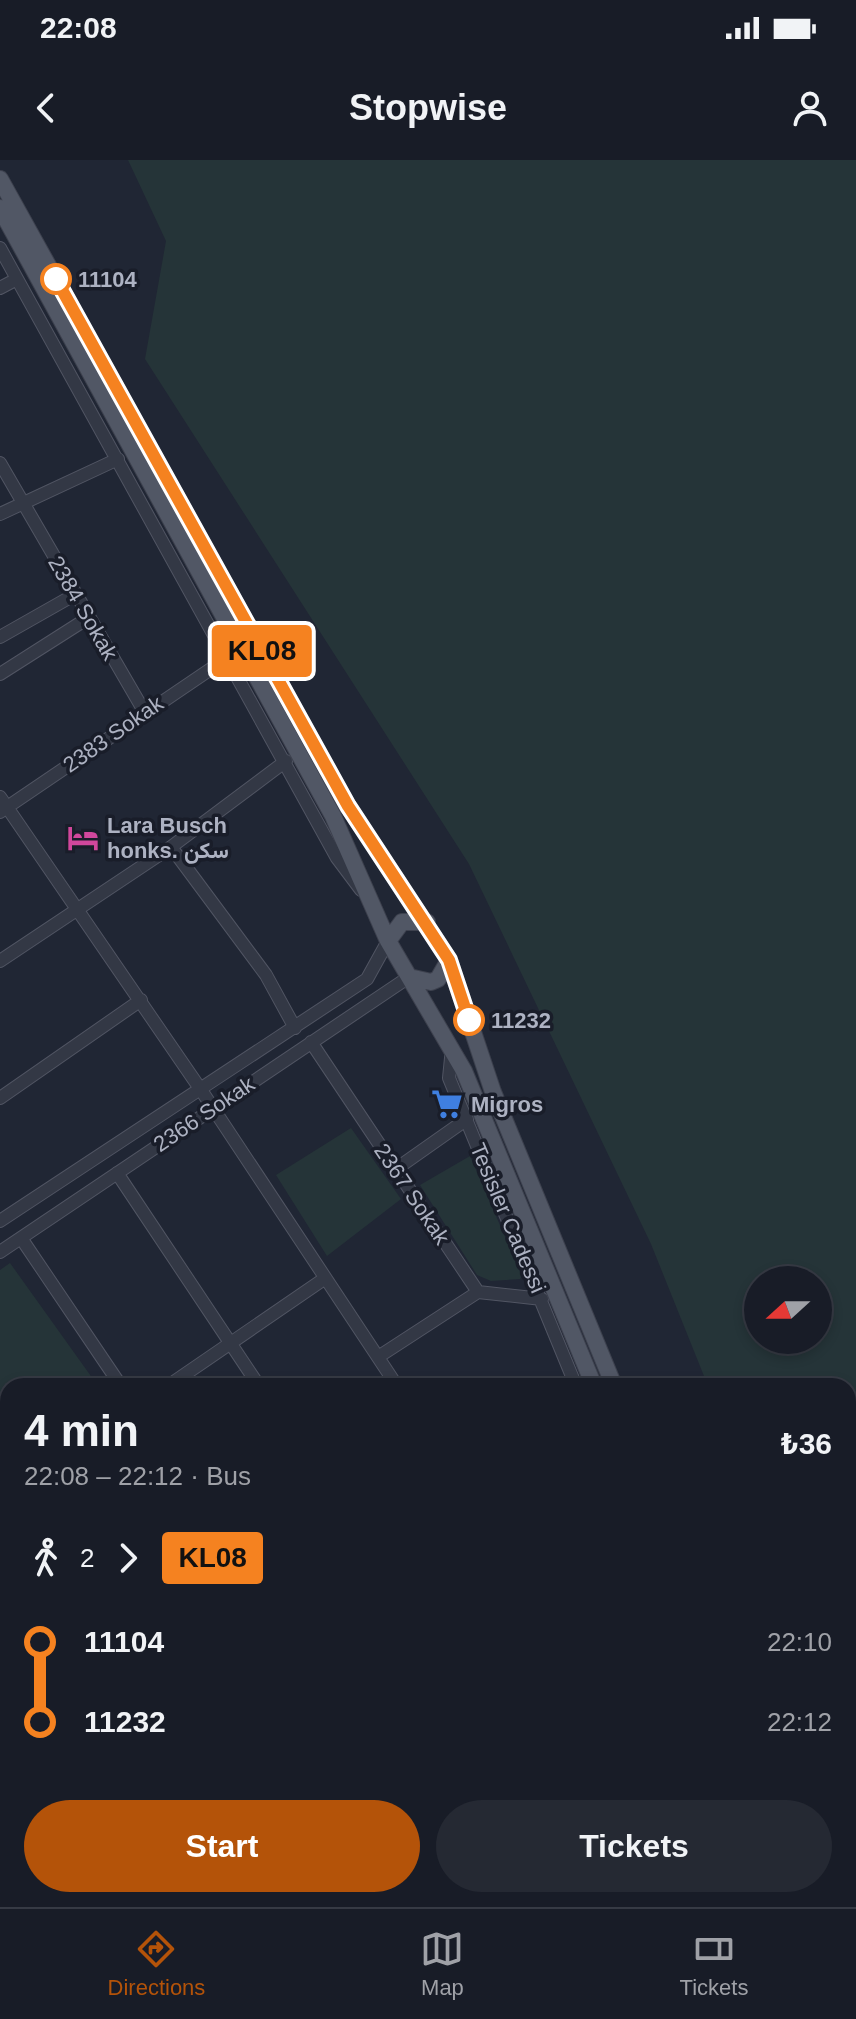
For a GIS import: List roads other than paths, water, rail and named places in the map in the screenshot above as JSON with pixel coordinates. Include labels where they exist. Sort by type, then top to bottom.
[{"type":"main road","points":[[0,179],[348,806],[427,922],[449,960],[493,1092],[611,1378]]},
{"type":"main road","points":[[0,208],[333,816],[388,941],[452,1048],[477,1099],[591,1378]]},
{"type":"main road","points":[[388,941],[402,922],[427,922]]},
{"type":"main road","points":[[409,977],[422,981],[438,979],[449,960]]},
{"type":"street","points":[[0,248],[337,858],[373,906]]},
{"type":"street","points":[[0,288],[17,279]]},
{"type":"street","points":[[0,514],[118,459]]},
{"type":"street","name":"2384 Sokak","points":[[0,463],[144,711]]},
{"type":"street","points":[[0,637],[74,595]]},
{"type":"street","points":[[0,674],[88,618]]},
{"type":"street","name":"2383 Sokak","points":[[2,806],[227,658]]},
{"type":"street","points":[[0,961],[171,847],[286,761]]},
{"type":"street","points":[[2,806],[141,1000],[392,1378]]},
{"type":"street","points":[[171,847],[266,975],[295,1028]]},
{"type":"street","name":"2366 Sokak","points":[[2,1215],[201,1090],[367,979],[388,941]]},
{"type":"street","name":"2366 Sokak","points":[[0,1252],[409,977]]},
{"type":"street","points":[[0,1098],[141,1000]]},
{"type":"street","name":"2367 Sokak","points":[[311,1042],[478,1292]]},
{"type":"street","name":"Tesisler Cadessi","points":[[452,1048],[449,1078],[542,1299],[569,1378]]},
{"type":"street","points":[[396,1169],[467,1119]]},
{"type":"street","points":[[117,1173],[254,1378]]},
{"type":"street","points":[[21,1238],[116,1378]]},
{"type":"street","points":[[180,1378],[324,1279]]},
{"type":"street","points":[[378,1357],[478,1292],[542,1299]]},
{"type":"place","name":"11104","points":[[56,279]]},
{"type":"place","name":"Lara Busch honks. سكن","points":[[83,838]]},
{"type":"place","name":"11232","points":[[469,1020]]},
{"type":"place","name":"Migros","points":[[447,1104]]}]
